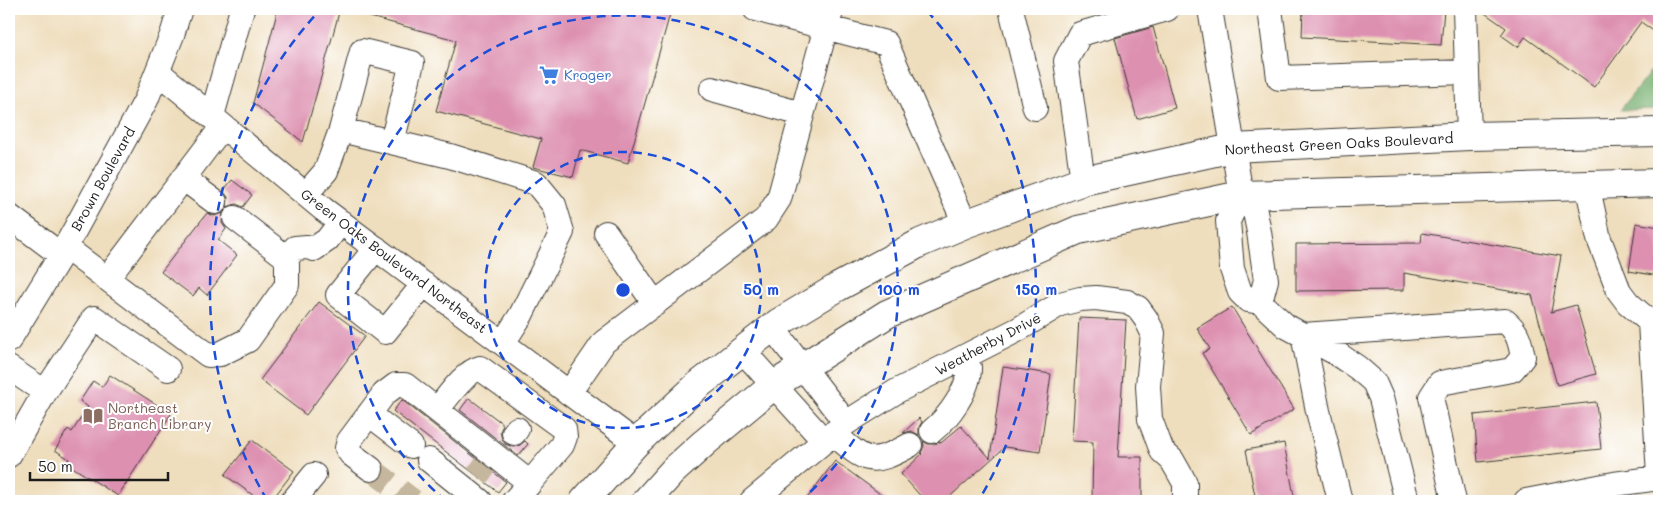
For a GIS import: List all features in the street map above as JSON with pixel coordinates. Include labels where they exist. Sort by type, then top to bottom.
[{"type":"main road","name":"Northeast Green Oaks Boulevard","points":[[584,501],[636,443],[697,386],[772,327],[838,287],[920,243],[965,224],[1083,181],[1233,148],[1469,136],[1659,132]]},
{"type":"main road","points":[[646,501],[673,471],[704,442],[774,385],[887,314],[1078,230],[1241,196],[1659,183]]},
{"type":"street","name":"Brown Boulevard","points":[[9,340],[63,251],[146,100],[180,9]]},
{"type":"street","points":[[107,279],[183,178],[217,121],[242,9]]},
{"type":"street","points":[[755,9],[829,18],[886,44],[965,224]]},
{"type":"street","points":[[1011,9],[1035,108]]},
{"type":"street","points":[[1083,181],[1066,61],[1080,34],[1167,9]]},
{"type":"street","points":[[1210,9],[1241,196],[1228,221],[1232,269],[1240,292],[1248,300],[1260,302],[1286,326],[1336,353],[1374,382],[1381,398],[1407,501]]},
{"type":"street","points":[[1270,9],[1279,78],[1467,72]]},
{"type":"street","points":[[1465,9],[1469,136]]},
{"type":"street","points":[[569,393],[604,342],[766,219],[779,199],[829,18]]},
{"type":"street","points":[[306,194],[326,171],[342,130],[362,50],[412,63],[392,142]]},
{"type":"street","name":"Green Oaks Boulevard Northeast","points":[[158,72],[341,222],[636,443]]},
{"type":"street","points":[[712,89],[802,114]]},
{"type":"street","points":[[342,130],[450,156],[536,183],[554,205],[562,232],[521,315],[503,343]]},
{"type":"street","points":[[183,178],[215,202]]},
{"type":"street","points":[[1526,501],[1659,477],[1655,322],[1628,303],[1619,291],[1599,239],[1587,184]]},
{"type":"street","points":[[1241,196],[1254,207],[1259,232],[1266,280],[1260,302]]},
{"type":"street","points":[[9,216],[107,279],[208,354],[220,354],[248,340],[287,285],[287,258],[295,248],[308,247],[314,249],[327,240],[341,222]]},
{"type":"street","points":[[235,218],[287,258]]},
{"type":"street","points":[[606,233],[654,304]]},
{"type":"street","points":[[376,248],[338,295],[385,332],[424,284]]},
{"type":"street","name":"Weatherby Drive","points":[[752,501],[834,432],[896,391],[1019,329],[1060,304],[1080,299],[1096,298],[1127,302],[1138,308],[1153,333],[1148,386],[1150,419],[1162,451],[1172,460],[1184,483],[1185,501]]},
{"type":"street","points":[[9,455],[45,392],[94,318],[168,369]]},
{"type":"street","points":[[1303,335],[1505,321],[1512,326],[1519,337],[1522,357],[1512,370],[1440,383],[1431,397],[1454,501]]},
{"type":"street","points":[[772,327],[803,367],[834,432]]},
{"type":"street","points":[[1303,335],[1318,411],[1340,501]]},
{"type":"street","points":[[743,351],[774,385],[834,432],[855,452],[870,460],[890,456],[910,445]]},
{"type":"street","points":[[932,431],[942,422],[955,405],[965,385],[969,368],[966,356]]},
{"type":"street","points":[[9,368],[45,392]]},
{"type":"street","points":[[437,410],[467,375],[480,368],[500,451]]},
{"type":"street","points":[[500,451],[530,392],[542,373]]},
{"type":"street","points":[[371,469],[351,454],[347,448],[349,441],[384,394],[396,385],[405,385],[437,410],[500,451],[530,483]]},
{"type":"street","points":[[369,414],[411,446]]},
{"type":"street","points":[[429,460],[500,451],[564,430],[565,436],[562,445],[514,501]]},
{"type":"street","points":[[293,501],[314,474]]},
{"type":"green space","points":[[1659,61],[1659,109],[1621,110],[1621,109]]},
{"type":"building","points":[[278,9],[340,9],[303,142],[253,103]]},
{"type":"building","name":"Kroger","points":[[360,9],[652,9],[670,14],[628,163],[580,150],[573,177],[533,167],[541,139],[436,111],[456,40],[359,14]]},
{"type":"building","points":[[1303,9],[1444,9],[1441,45],[1302,37]]},
{"type":"building","points":[[1479,9],[1659,9],[1659,35],[1641,22],[1594,87],[1525,37],[1518,47],[1501,35],[1506,28]]},
{"type":"building","points":[[1153,27],[1175,108],[1137,119],[1115,38]]},
{"type":"building","points":[[232,180],[252,195],[243,207],[236,204],[227,207],[228,197],[223,191]]},
{"type":"building","points":[[207,213],[214,216],[223,213],[222,223],[226,229],[218,240],[237,255],[207,295],[199,288],[193,296],[161,272]]},
{"type":"building","points":[[1636,223],[1659,227],[1659,276],[1629,271]]},
{"type":"building","points":[[1422,233],[1561,256],[1551,312],[1576,305],[1596,374],[1557,385],[1532,295],[1404,273],[1404,290],[1296,291],[1296,244],[1421,243]]},
{"type":"building","points":[[319,302],[365,336],[306,415],[260,380]]},
{"type":"building","points":[[1232,307],[1294,409],[1251,435],[1202,353],[1210,349],[1197,328]]},
{"type":"building","points":[[1079,318],[1126,320],[1118,457],[1142,457],[1142,501],[1092,501],[1093,442],[1072,441]]},
{"type":"building","points":[[1003,367],[1051,374],[1040,452],[1005,447],[945,501],[925,501],[901,474],[922,454],[923,441],[928,444],[941,443],[961,426],[990,458]]},
{"type":"building","points":[[110,375],[171,414],[118,496],[66,463],[69,459],[55,450],[68,429],[72,432],[88,407],[80,401],[93,381],[102,387]]},
{"type":"building","points":[[469,398],[503,424],[500,432],[505,444],[513,447],[525,441],[528,444],[518,456],[460,410]]},
{"type":"building","points":[[402,400],[506,482],[498,492],[393,411]]},
{"type":"building","points":[[1596,402],[1601,449],[1478,462],[1474,415]]},
{"type":"building","points":[[919,418],[922,422],[919,427],[919,435],[911,431],[903,433]]},
{"type":"building","points":[[252,440],[294,471],[271,501],[261,501],[225,475]]},
{"type":"building","points":[[1284,443],[1295,501],[1256,501],[1246,450]]},
{"type":"building","points":[[835,461],[890,501],[805,501]]},
{"type":"tunnel","points":[[477,476],[488,462]]},
{"type":"tunnel","points":[[371,469],[413,501]]},
{"type":"place","name":"Kroger","points":[[549,75]]},
{"type":"place","name":"Northeast Branch Library","points":[[93,416]]}]
